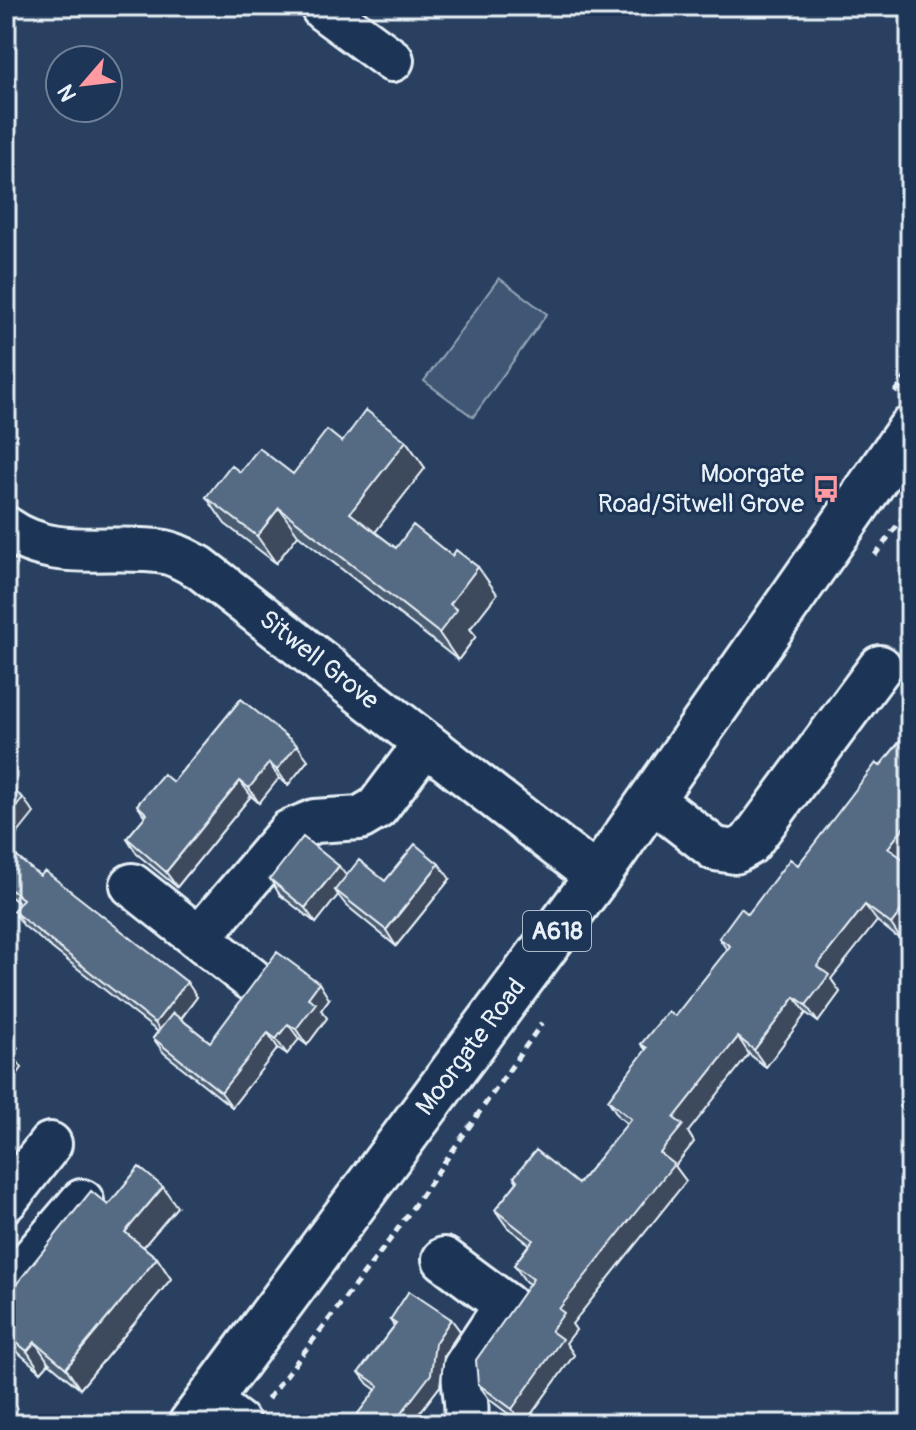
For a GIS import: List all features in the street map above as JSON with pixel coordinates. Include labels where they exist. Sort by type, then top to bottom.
[{"type":"main road","name":"Moorgate Road","points":[[213,1416],[652,800],[910,429]]},
{"type":"street","points":[[323,9],[369,21],[392,60]]},
{"type":"street","name":"Sitwell Grove","points":[[6,528],[21,539],[59,550],[166,552],[199,567],[597,877]]},
{"type":"street","points":[[652,800],[715,849],[735,852],[749,844],[880,667]]},
{"type":"street","points":[[199,938],[290,831],[315,821],[360,818],[377,808],[425,744]]},
{"type":"street","points":[[132,885],[251,979]]},
{"type":"street","points":[[6,1200],[50,1144]]},
{"type":"street","points":[[6,1290],[22,1241],[82,1201]]},
{"type":"street","points":[[444,1259],[506,1305],[464,1368],[462,1380],[468,1412],[464,1424]]},
{"type":"shaded area","points":[[499,278],[547,314],[473,417],[424,381]]},
{"type":"building","points":[[366,410],[406,441],[350,513],[396,548],[413,525],[452,556],[456,550],[478,567],[450,604],[457,610],[439,633],[279,508],[257,536],[206,497],[231,465],[240,472],[259,448],[293,474],[327,430],[342,442]]},
{"type":"building","points":[[241,699],[297,745],[277,770],[269,763],[249,788],[240,781],[166,872],[127,838],[147,814],[137,805],[163,774],[173,782]]},
{"type":"building","points":[[910,729],[910,819],[888,848],[910,864],[910,899],[891,924],[865,905],[817,966],[829,975],[806,1005],[795,997],[754,1050],[738,1037],[674,1118],[683,1125],[660,1153],[674,1164],[559,1309],[564,1313],[551,1331],[562,1339],[512,1409],[478,1384],[476,1360],[533,1279],[514,1265],[533,1240],[495,1210],[518,1181],[514,1177],[536,1150],[578,1184],[631,1119],[608,1100],[647,1048],[641,1044],[668,1011],[675,1016],[730,946],[719,938],[741,908],[748,914],[790,859],[798,865],[876,763],[880,766]]},
{"type":"building","points":[[6,784],[23,798],[6,819]]},
{"type":"building","points":[[303,837],[339,866],[305,908],[270,879]]},
{"type":"building","points":[[415,844],[439,864],[386,930],[335,890],[359,860],[385,881]]},
{"type":"building","points":[[6,848],[40,876],[45,871],[187,982],[155,1023],[13,911],[23,899],[6,886]]},
{"type":"building","points":[[277,952],[319,983],[308,998],[316,1003],[296,1029],[288,1024],[276,1039],[268,1033],[221,1092],[153,1038],[173,1013],[210,1042]]},
{"type":"building","points":[[139,1167],[163,1187],[125,1232],[157,1258],[66,1368],[35,1342],[27,1351],[6,1334],[6,1297],[91,1191],[108,1205]]},
{"type":"building","points":[[409,1291],[451,1319],[435,1343],[431,1374],[393,1424],[350,1424],[379,1386],[359,1372],[396,1324],[390,1320]]},
{"type":"place","name":"Moorgate Road/Sitwell Grove","points":[[826,489]]}]
